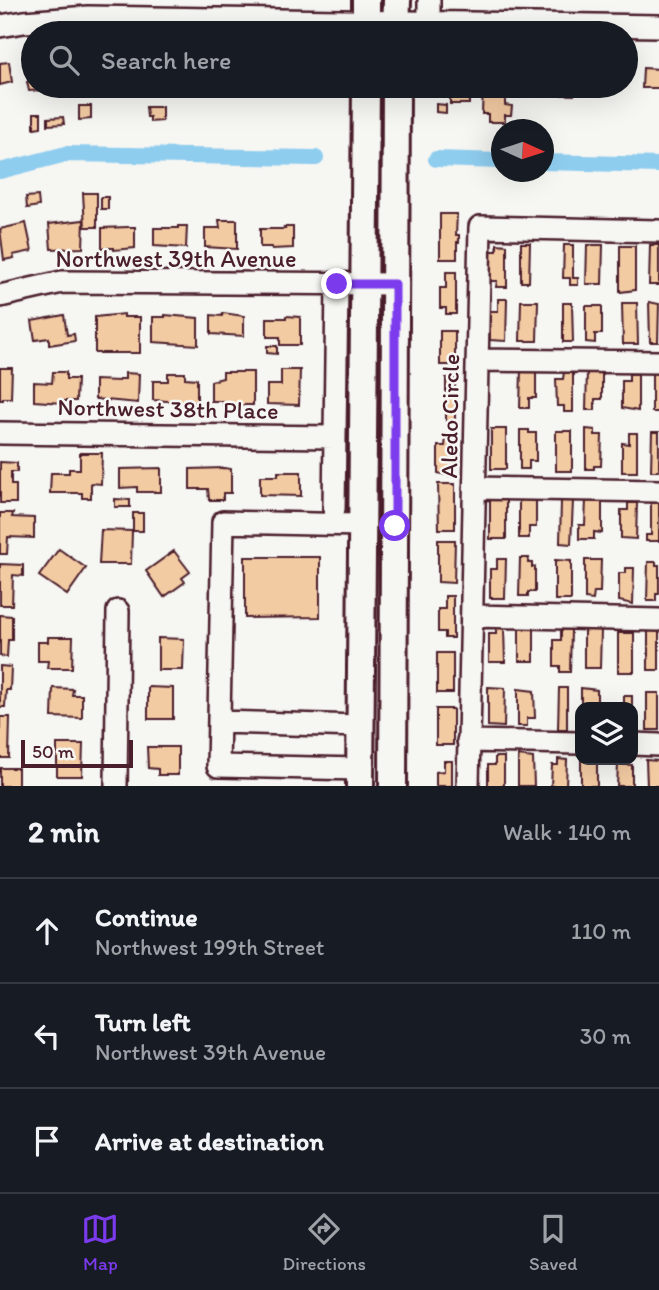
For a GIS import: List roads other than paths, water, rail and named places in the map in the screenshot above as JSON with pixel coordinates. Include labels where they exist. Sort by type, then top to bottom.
[{"type":"main road","points":[[360,778],[366,98]]},
{"type":"main road","points":[[393,786],[396,98]]},
{"type":"main road","points":[[361,525],[395,526]]},
{"type":"street","points":[[429,0],[429,21]]},
{"type":"street","points":[[40,21],[336,10],[366,18],[416,21]]},
{"type":"street","points":[[0,26],[21,22]]},
{"type":"street","points":[[638,26],[659,26]]},
{"type":"street","name":"Aledo Circle","points":[[468,786],[480,227],[659,231]]},
{"type":"street","name":"Northwest 39th Avenue","points":[[0,296],[62,282],[395,284]]},
{"type":"street","points":[[334,509],[337,284]]},
{"type":"street","points":[[478,360],[659,362]]},
{"type":"street","name":"Northwest 38th Place","points":[[0,433],[335,437]]},
{"type":"street","points":[[474,488],[659,491]]},
{"type":"street","points":[[360,778],[218,766],[223,522],[361,525]]},
{"type":"street","points":[[116,786],[118,611]]},
{"type":"street","points":[[473,616],[659,620]]},
{"type":"street","points":[[219,722],[360,726]]},
{"type":"street","points":[[468,741],[575,743]]},
{"type":"street","points":[[638,744],[659,745]]},
{"type":"waterway","points":[[0,171],[66,154],[316,158]]},
{"type":"waterway","points":[[436,159],[491,161]]},
{"type":"waterway","points":[[554,162],[659,165]]}]
